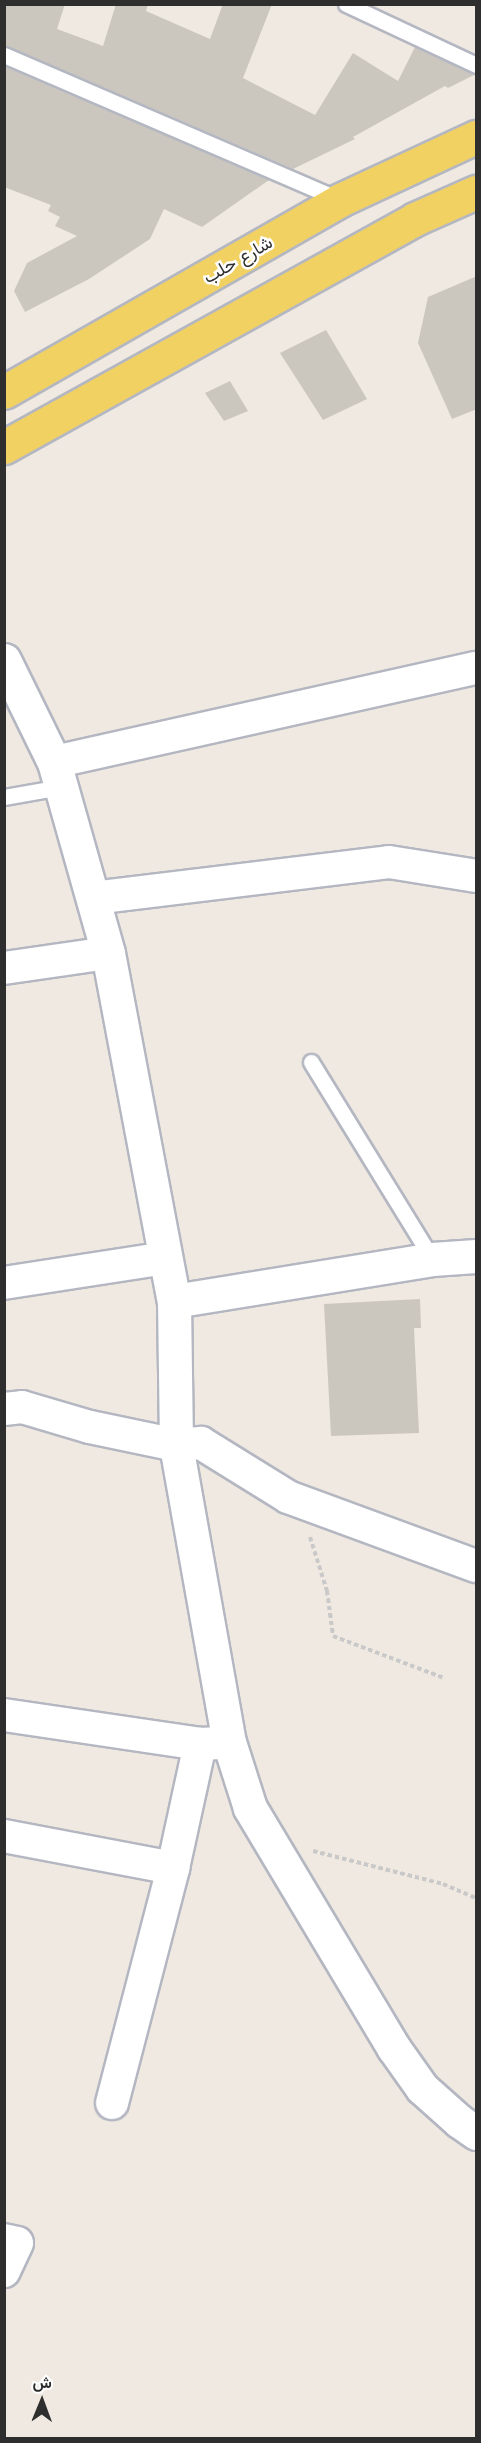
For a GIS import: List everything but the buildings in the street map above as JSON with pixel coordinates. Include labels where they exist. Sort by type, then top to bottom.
[{"type":"main road","name":"شارع حلب","points":[[4,392],[340,200],[477,137]]},
{"type":"main road","points":[[4,447],[415,219],[477,192]]},
{"type":"street","points":[[6,667],[58,775],[108,953],[174,1301],[177,1445],[214,1743],[268,1840],[411,2072],[429,2094],[459,2121],[477,2133]]},
{"type":"street","points":[[58,775],[477,668]]},
{"type":"street","points":[[93,898],[389,862],[477,876]]},
{"type":"street","points":[[4,968],[108,953]]},
{"type":"street","points":[[174,1301],[432,1259],[477,1256]]},
{"type":"street","points":[[4,1283],[166,1258]]},
{"type":"street","points":[[4,1409],[22,1407],[90,1427],[177,1445],[201,1443],[288,1497],[477,1566]]},
{"type":"street","points":[[4,1715],[214,1743]]},
{"type":"street","points":[[112,2103],[173,1868],[214,1743]]},
{"type":"street","points":[[4,1836],[173,1868]]},
{"type":"street","points":[[4,2240],[17,2243],[4,2271]]},
{"type":"lane","points":[[346,4],[477,65]]},
{"type":"lane","points":[[4,55],[340,200]]},
{"type":"lane","points":[[4,797],[58,775]]},
{"type":"lane","points":[[311,1062],[432,1259]]},
{"type":"path","points":[[288,1497],[308,1529],[327,1591],[333,1636],[444,1678]]},
{"type":"path","points":[[268,1840],[443,1884],[477,1898]]}]
